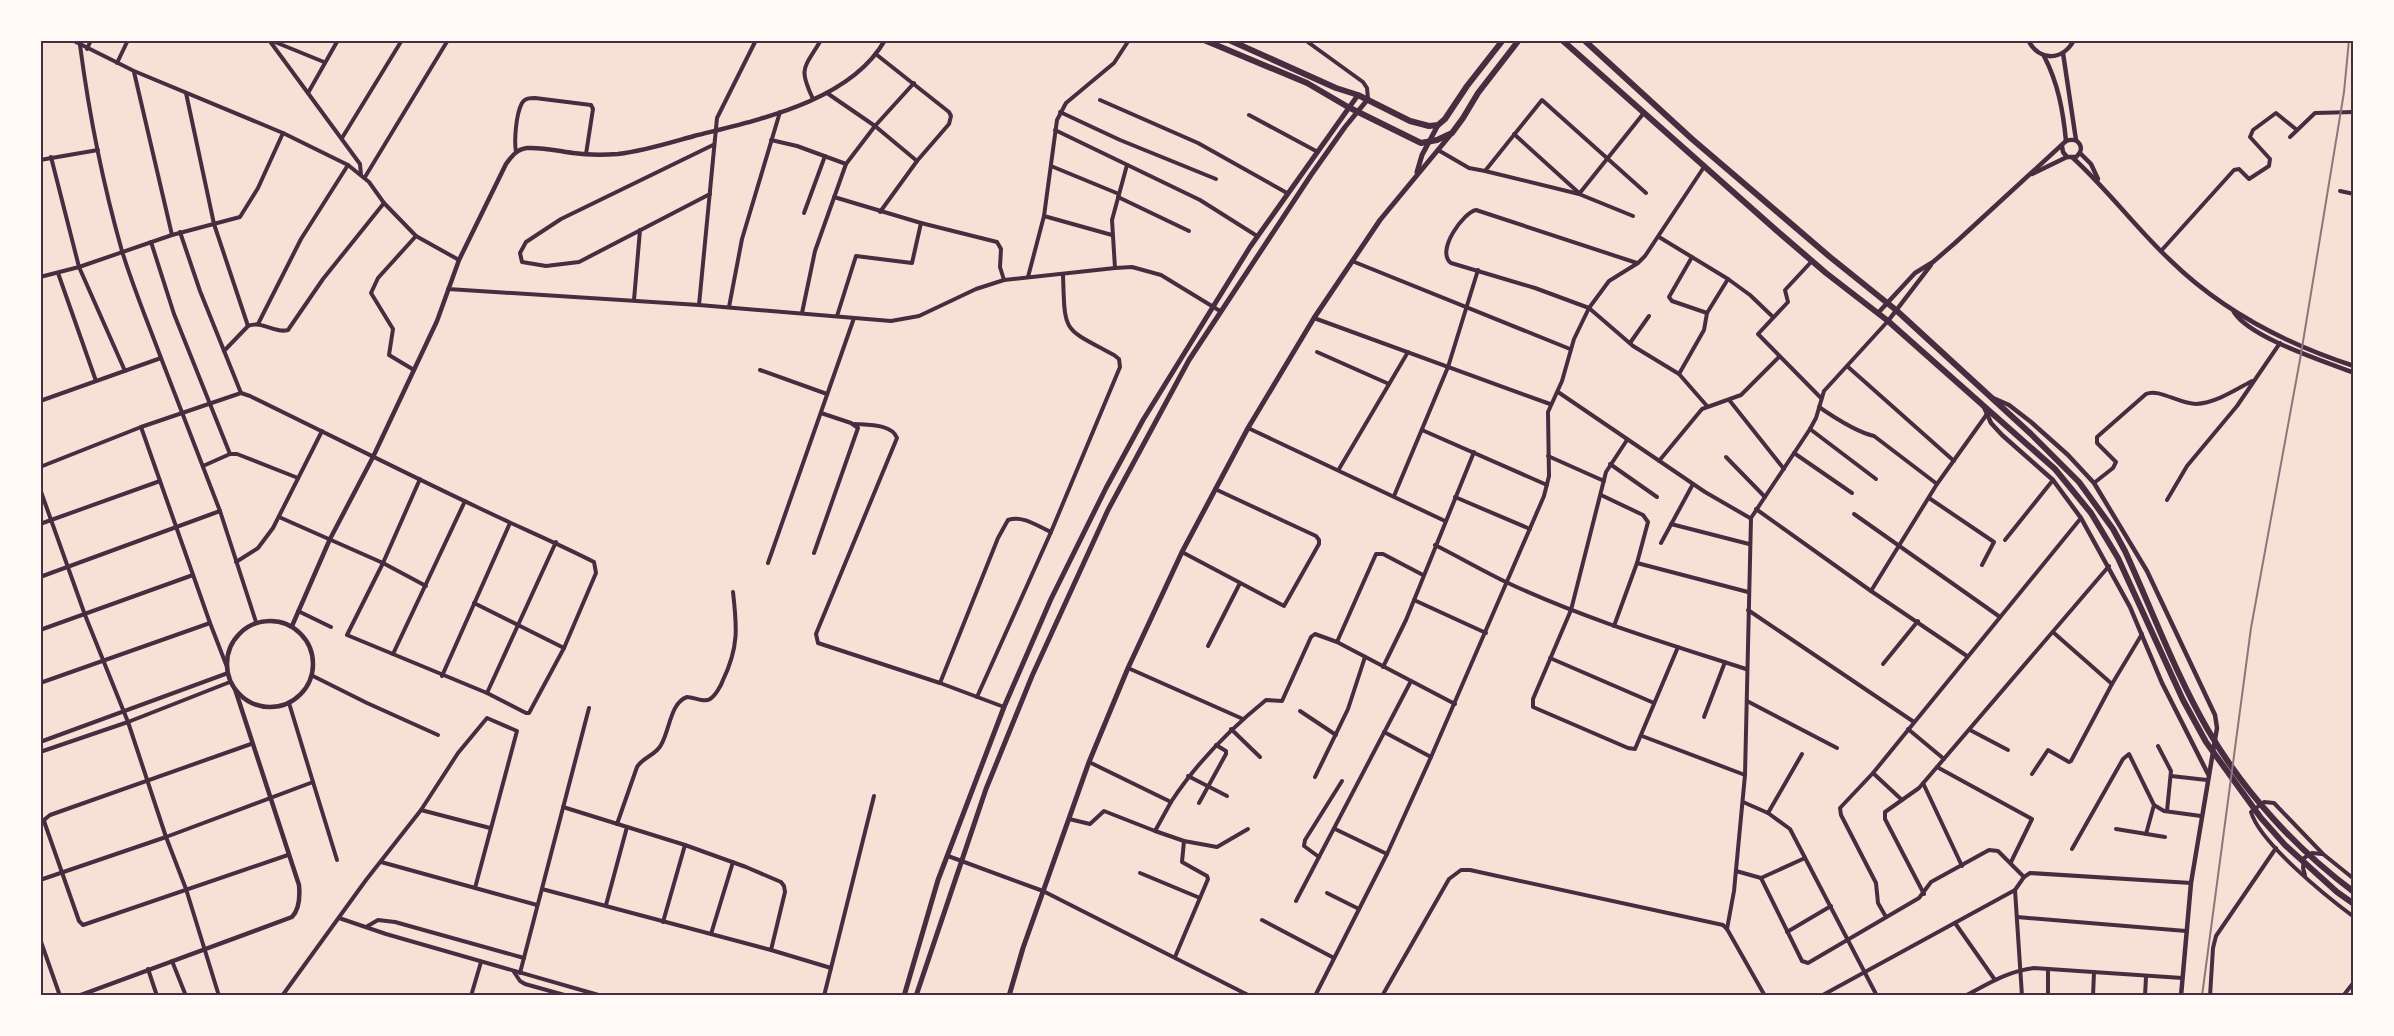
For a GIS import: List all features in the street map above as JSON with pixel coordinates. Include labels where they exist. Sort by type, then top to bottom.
[{"type":"main road","points":[[1204,40],[1307,83],[1359,113],[1415,141],[1429,142],[1452,133]]},
{"type":"main road","points":[[1229,40],[1336,88],[1358,94],[1420,125],[1438,125]]},
{"type":"main road","points":[[1009,996],[1023,948],[1089,762],[1128,669],[1182,552],[1248,428],[1314,318],[1380,220],[1417,172],[1438,125],[1453,110],[1467,86],[1503,40]]},
{"type":"main road","points":[[1417,172],[1428,164],[1452,133],[1478,93],[1519,40]]},
{"type":"main road","points":[[1562,40],[1643,114],[1812,261],[1888,321],[2055,470],[2091,513],[2127,575],[2195,724],[2222,766],[2261,818],[2285,845],[2337,892],[2354,904]]},
{"type":"main road","points":[[1584,40],[1692,139],[1830,257],[1888,302],[2079,482],[2113,529],[2125,551],[2189,695],[2224,755],[2286,832],[2323,868],[2354,892]]},
{"type":"main road","points":[[904,996],[938,880],[1004,707],[1051,599],[1106,488],[1143,420],[1257,236],[1340,116],[1358,94]]},
{"type":"main road","points":[[916,996],[986,789],[1032,676],[1108,510],[1189,360],[1311,175],[1368,99]]},
{"type":"street","points":[[72,40],[134,71],[283,133],[348,165],[363,176],[384,203],[416,236],[459,260]]},
{"type":"street","points":[[87,49],[91,40]]},
{"type":"street","points":[[117,63],[128,40]]},
{"type":"street","points":[[269,40],[324,62]]},
{"type":"street","points":[[269,40],[360,164],[363,176]]},
{"type":"street","points":[[308,93],[338,40]]},
{"type":"street","points":[[363,176],[448,40]]},
{"type":"street","points":[[699,305],[715,131],[720,110],[756,40]]},
{"type":"street","points":[[813,99],[803,72],[821,40]]},
{"type":"street","points":[[1028,277],[1044,216],[1055,130],[1060,112],[1066,104],[1114,63],[1128,40]]},
{"type":"street","points":[[1305,40],[1363,81],[1367,88],[1368,99]]},
{"type":"street","points":[[2028,41],[2038,53],[2044,56],[2057,56],[2063,53],[2074,40]]},
{"type":"street","points":[[342,138],[399,41]]},
{"type":"street","points":[[292,626],[330,539],[374,457],[437,321],[459,260],[506,164],[516,152],[528,148],[586,154],[619,154],[715,131],[780,112],[827,93],[848,80],[877,55],[882,41]]},
{"type":"street","points":[[80,44],[87,96],[122,251],[220,511],[256,622]]},
{"type":"street","points":[[2063,53],[2076,140],[2080,144],[2080,153],[2091,164],[2099,182]]},
{"type":"street","points":[[877,55],[914,83],[951,116],[949,124],[917,161],[880,212]]},
{"type":"street","points":[[2044,56],[2055,77],[2066,141]]},
{"type":"street","points":[[134,71],[172,235]]},
{"type":"street","points":[[802,313],[815,250],[846,164],[875,126],[914,83]]},
{"type":"street","points":[[1358,94],[1367,88]]},
{"type":"street","points":[[186,92],[214,224],[248,326]]},
{"type":"street","points":[[827,93],[875,126],[917,161]]},
{"type":"street","points":[[516,152],[515,135],[522,104],[528,98],[535,98],[591,105],[593,109],[586,154]]},
{"type":"street","points":[[1100,100],[1198,143],[1287,193]]},
{"type":"street","points":[[1485,171],[1542,100],[1646,193]]},
{"type":"street","points":[[2290,137],[2319,111],[2354,112]]},
{"type":"street","points":[[729,307],[742,239],[780,112]]},
{"type":"street","points":[[1060,112],[1120,140],[1216,179]]},
{"type":"street","points":[[2161,251],[2234,170],[2239,169],[2248,179],[2269,166],[2270,159],[2250,137],[2253,130],[2276,113],[2297,129]]},
{"type":"street","points":[[1579,194],[1643,114]]},
{"type":"street","points":[[1249,115],[1316,151]]},
{"type":"street","points":[[1055,130],[1200,200],[1257,236]]},
{"type":"street","points":[[40,277],[79,267],[180,232],[240,217],[283,133]]},
{"type":"street","points":[[1514,134],[1579,194]]},
{"type":"street","points":[[771,140],[797,146],[846,164]]},
{"type":"street","points":[[1878,313],[1915,273],[1933,262],[2066,141],[2076,140]]},
{"type":"street","points":[[710,194],[573,264],[537,266],[522,262],[520,258],[526,242],[561,219],[713,145]]},
{"type":"street","points":[[2062,146],[2063,152],[2099,182],[2161,251],[2194,282],[2235,312],[2242,321],[2279,344],[2354,373]]},
{"type":"street","points":[[40,160],[98,150]]},
{"type":"street","points":[[1438,150],[1469,168],[1579,194],[1633,216]]},
{"type":"street","points":[[2027,176],[2080,153]]},
{"type":"street","points":[[804,213],[825,156]]},
{"type":"street","points":[[51,157],[79,267],[125,371]]},
{"type":"street","points":[[258,324],[301,240],[348,165]]},
{"type":"street","points":[[1115,267],[1112,220],[1127,165]]},
{"type":"street","points":[[1051,166],[1189,231]]},
{"type":"street","points":[[1315,996],[1387,854],[1455,704],[1530,529],[1547,485],[1550,404],[1558,392],[1570,349],[1589,308],[1609,281],[1638,263],[1659,237],[1704,166]]},
{"type":"street","points":[[2340,191],[2354,194]]},
{"type":"street","points":[[834,197],[880,212],[997,242],[1001,249],[1000,267],[1004,280]]},
{"type":"street","points":[[224,351],[248,326],[258,324],[281,331],[288,330],[323,279],[384,203]]},
{"type":"street","points":[[1638,263],[1472,211],[1465,216],[1446,245],[1444,253],[1447,261],[1451,263],[1535,288],[1589,308],[1630,343],[1679,374],[1707,406]]},
{"type":"street","points":[[1044,216],[1112,235]]},
{"type":"street","points":[[837,316],[856,256],[912,263],[921,223]]},
{"type":"street","points":[[634,300],[640,230]]},
{"type":"street","points":[[180,232],[200,291],[241,393]]},
{"type":"street","points":[[414,370],[389,355],[393,329],[371,293],[378,278],[416,236]]},
{"type":"street","points":[[1659,237],[1750,294],[1773,317]]},
{"type":"street","points":[[151,242],[174,314],[230,454]]},
{"type":"street","points":[[1692,257],[1668,297],[1672,301],[1707,313]]},
{"type":"street","points":[[1352,261],[1570,349]]},
{"type":"street","points":[[1812,261],[1785,290],[1789,300],[1758,333],[1821,398]]},
{"type":"street","points":[[1727,929],[1736,871],[1745,775],[1751,518],[1810,429],[1821,398],[1828,386],[1888,321],[1922,280],[1933,262]]},
{"type":"street","points":[[448,289],[634,300],[891,321],[912,318],[1004,280],[1132,267],[1161,275],[1220,311]]},
{"type":"street","points":[[1394,496],[1448,367],[1478,270]]},
{"type":"street","points":[[58,273],[96,381]]},
{"type":"street","points":[[976,697],[1051,532],[1120,366],[1119,359],[1114,355],[1070,330],[1064,316],[1063,274]]},
{"type":"street","points":[[1679,374],[1704,330],[1707,313],[1728,279]]},
{"type":"street","points":[[2235,312],[2283,339],[2354,366]]},
{"type":"street","points":[[1630,343],[1649,316]]},
{"type":"street","points":[[768,563],[854,318]]},
{"type":"street","points":[[1314,318],[1550,404]]},
{"type":"street","points":[[2167,500],[2187,466],[2236,406],[2283,339]]},
{"type":"street","points":[[1317,352],[1389,384]]},
{"type":"street","points":[[1339,469],[1408,352]]},
{"type":"street","points":[[1659,462],[1698,413],[1707,406],[1730,401],[1741,395],[1779,357]]},
{"type":"street","points":[[40,402],[161,358]]},
{"type":"street","points":[[1847,366],[1954,461]]},
{"type":"street","points":[[760,370],[827,394]]},
{"type":"street","points":[[2094,483],[2113,468],[2116,462],[2097,442],[2097,437],[2146,394],[2155,392],[2179,401],[2198,404],[2225,396],[2252,381]]},
{"type":"street","points":[[1558,392],[1659,462],[1751,518]]},
{"type":"street","points":[[40,467],[141,427],[241,393],[322,431],[510,523],[556,542],[594,562],[595,577],[564,648],[529,713],[487,693],[347,635],[383,563],[420,479]]},
{"type":"street","points":[[1986,394],[2022,414],[2068,455],[2094,483],[2147,571],[2215,715],[2217,728],[2191,883],[2181,996]]},
{"type":"street","points":[[1730,401],[1784,469]]},
{"type":"street","points":[[1819,406],[1862,434],[1874,436],[1937,484]]},
{"type":"street","points":[[821,413],[855,424],[885,428],[893,431],[897,438],[816,638],[822,646],[940,683],[1004,707]]},
{"type":"street","points":[[1871,591],[1937,484],[1989,413],[2002,435],[2053,480],[2081,518],[2121,583],[2162,683],[2208,777]]},
{"type":"street","points":[[814,553],[857,433],[858,428],[855,424]]},
{"type":"street","points":[[141,427],[227,667],[230,682],[235,689],[245,700],[259,706],[274,707],[289,703],[300,696],[312,676],[313,660],[310,646],[303,635],[292,626],[280,621],[268,620],[256,622],[236,636],[230,647],[227,667]]},
{"type":"street","points":[[1248,428],[1445,521]]},
{"type":"street","points":[[1810,429],[1876,479]]},
{"type":"street","points":[[1422,430],[1547,485]]},
{"type":"street","points":[[236,562],[258,548],[279,517],[322,431]]},
{"type":"street","points":[[1627,440],[1610,464],[1604,481],[1571,610],[1533,699],[1534,709],[1631,749],[1637,746],[1642,736],[1678,647]]},
{"type":"street","points":[[1383,667],[1414,600],[1474,452]]},
{"type":"street","points":[[1794,453],[1852,493]]},
{"type":"street","points":[[203,466],[230,454],[250,457],[298,478]]},
{"type":"street","points":[[1548,456],[1604,481]]},
{"type":"street","points":[[1726,457],[1765,497]]},
{"type":"street","points":[[1610,464],[1657,497]]},
{"type":"street","points":[[2005,540],[2053,480]]},
{"type":"street","points":[[40,524],[160,481]]},
{"type":"street","points":[[1661,543],[1693,484]]},
{"type":"street","points":[[40,489],[85,615],[128,722],[166,837],[186,889],[219,996]]},
{"type":"street","points":[[1182,552],[1284,606],[1319,540],[1316,536],[1215,489]]},
{"type":"street","points":[[1601,495],[1647,518],[1647,527],[1614,626]]},
{"type":"street","points":[[1455,497],[1530,529]]},
{"type":"street","points":[[1929,498],[1994,542],[1994,546],[1982,564]]},
{"type":"street","points":[[393,654],[465,501]]},
{"type":"street","points":[[1756,509],[1871,591],[1968,656]]},
{"type":"street","points":[[40,577],[220,511]]},
{"type":"street","points":[[1854,514],[2000,617]]},
{"type":"street","points":[[279,517],[383,563],[426,586]]},
{"type":"street","points":[[1886,917],[1878,903],[1876,883],[1839,811],[1873,773],[2081,518]]},
{"type":"street","points":[[940,683],[998,538],[1008,520],[1023,519],[1051,532]]},
{"type":"street","points":[[442,676],[510,523]]},
{"type":"street","points":[[1671,524],[1749,544]]},
{"type":"street","points":[[487,693],[556,542]]},
{"type":"street","points":[[1435,545],[1508,583],[1571,610],[1746,669]]},
{"type":"street","points":[[1337,642],[1376,554],[1383,554],[1423,575]]},
{"type":"street","points":[[1636,563],[1748,592]]},
{"type":"street","points":[[1924,894],[1884,815],[1916,792],[2109,566]]},
{"type":"street","points":[[2141,574],[2147,571]]},
{"type":"street","points":[[40,630],[193,575]]},
{"type":"street","points":[[1208,646],[1240,583]]},
{"type":"street","points":[[617,824],[638,767],[643,759],[661,746],[678,703],[687,697],[711,699],[722,683],[737,643],[733,592]]},
{"type":"street","points":[[1414,600],[1486,633]]},
{"type":"street","points":[[474,603],[564,648]]},
{"type":"street","points":[[1748,610],[1914,722]]},
{"type":"street","points":[[298,611],[331,627]]},
{"type":"street","points":[[1883,663],[1918,621]]},
{"type":"street","points":[[40,683],[210,623]]},
{"type":"street","points":[[2054,633],[2112,684]]},
{"type":"street","points":[[2032,774],[2048,750],[2069,762],[2072,761],[2112,684],[2142,633]]},
{"type":"street","points":[[1155,831],[1188,776],[1231,729],[1269,699],[1282,701],[1312,635],[1318,634],[1337,642],[1455,704]]},
{"type":"street","points":[[1315,777],[1352,699],[1365,657]]},
{"type":"street","points":[[1550,658],[1655,703]]},
{"type":"street","points":[[1704,717],[1725,662]]},
{"type":"street","points":[[1128,669],[1243,719]]},
{"type":"street","points":[[40,742],[228,674]]},
{"type":"street","points":[[312,676],[438,735]]},
{"type":"street","points":[[1296,901],[1411,681]]},
{"type":"street","points":[[40,752],[128,722],[230,682]]},
{"type":"street","points":[[78,996],[295,914],[299,904],[299,885],[251,744],[235,689]]},
{"type":"street","points":[[1747,701],[1837,748]]},
{"type":"street","points":[[289,703],[337,860]]},
{"type":"street","points":[[520,973],[589,708]]},
{"type":"street","points":[[1300,711],[1336,735]]},
{"type":"street","points":[[283,995],[421,810],[458,753],[487,718],[518,731],[475,888]]},
{"type":"street","points":[[1231,729],[1260,757]]},
{"type":"street","points":[[1908,729],[1944,759]]},
{"type":"street","points":[[1970,730],[2008,750]]},
{"type":"street","points":[[1384,732],[1431,756]]},
{"type":"street","points":[[1642,736],[1745,775]]},
{"type":"street","points":[[251,744],[46,817],[45,824],[79,921],[83,925],[288,855]]},
{"type":"street","points":[[1199,803],[1226,754],[1226,751],[1216,745]]},
{"type":"street","points":[[2158,746],[2168,763],[2171,776],[2167,811]]},
{"type":"street","points":[[1768,813],[1803,754]]},
{"type":"street","points":[[2072,849],[2126,755],[2129,754],[2154,805],[2146,834]]},
{"type":"street","points":[[1089,762],[1171,802]]},
{"type":"street","points":[[1937,767],[2032,819],[2011,862]]},
{"type":"street","points":[[1873,773],[1902,800]]},
{"type":"street","points":[[1188,776],[1227,796]]},
{"type":"street","points":[[2171,776],[2208,777]]},
{"type":"street","points":[[1319,857],[1306,849],[1305,840],[1342,781]]},
{"type":"street","points":[[40,880],[166,837],[313,782]]},
{"type":"street","points":[[1923,783],[1962,866]]},
{"type":"street","points":[[824,996],[874,796]]},
{"type":"street","points":[[1743,802],[1768,813],[1790,829],[1877,996]]},
{"type":"street","points":[[2354,879],[2323,854],[2274,803],[2264,802],[2251,812],[2259,828],[2276,848],[2354,917]]},
{"type":"street","points":[[2154,805],[2167,811],[2201,816]]},
{"type":"street","points":[[564,807],[684,845],[777,880],[784,886],[785,892],[771,950]]},
{"type":"street","points":[[421,810],[490,828]]},
{"type":"street","points":[[1070,819],[1090,824],[1104,811],[1184,841],[1217,847],[1248,829]]},
{"type":"street","points":[[606,905],[627,827]]},
{"type":"street","points":[[1335,829],[1387,854]]},
{"type":"street","points":[[2116,829],[2165,837]]},
{"type":"street","points":[[1175,957],[1208,879],[1182,862],[1184,841]]},
{"type":"street","points":[[663,922],[684,845]]},
{"type":"street","points":[[2210,996],[2216,936],[2276,848]]},
{"type":"street","points":[[1761,878],[1805,963],[1924,894],[1931,882],[1995,849],[2024,877]]},
{"type":"street","points":[[2306,876],[2302,868],[2304,858],[2312,853],[2323,854]]},
{"type":"street","points":[[948,855],[1043,891],[1250,996]]},
{"type":"street","points":[[1736,871],[1761,878],[1805,858]]},
{"type":"street","points":[[381,862],[537,905]]},
{"type":"street","points":[[711,934],[733,862]]},
{"type":"street","points":[[1382,996],[1449,879],[1461,870],[1470,870],[1717,923],[1727,929],[1765,996]]},
{"type":"street","points":[[1140,873],[1200,898]]},
{"type":"street","points":[[1821,996],[1864,970],[2015,890],[2024,877],[2030,873],[2191,883]]},
{"type":"street","points":[[542,889],[831,968]]},
{"type":"street","points":[[2015,890],[2022,996]]},
{"type":"street","points":[[1327,893],[1359,909]]},
{"type":"street","points":[[1787,932],[1831,906]]},
{"type":"street","points":[[2017,917],[2186,931]]},
{"type":"street","points":[[339,918],[514,972],[602,996]]},
{"type":"street","points":[[366,927],[378,920],[395,922],[524,958]]},
{"type":"street","points":[[1262,920],[1334,958]]},
{"type":"street","points":[[1955,923],[1995,980]]},
{"type":"street","points":[[40,939],[60,996]]},
{"type":"street","points":[[172,960],[186,996]]},
{"type":"street","points":[[471,996],[481,962]]},
{"type":"street","points":[[148,969],[158,996]]},
{"type":"street","points":[[1965,996],[2020,970],[2048,969],[2182,978]]},
{"type":"street","points":[[2048,969],[2048,996]]},
{"type":"street","points":[[514,972],[525,984],[568,996]]},
{"type":"street","points":[[2093,996],[2094,972]]},
{"type":"street","points":[[2145,996],[2146,977]]},
{"type":"street","points":[[2343,996],[2354,982]]},
{"type":"railway","points":[[2202,996],[2251,628],[2301,354],[2344,92],[2349,40]]}]
